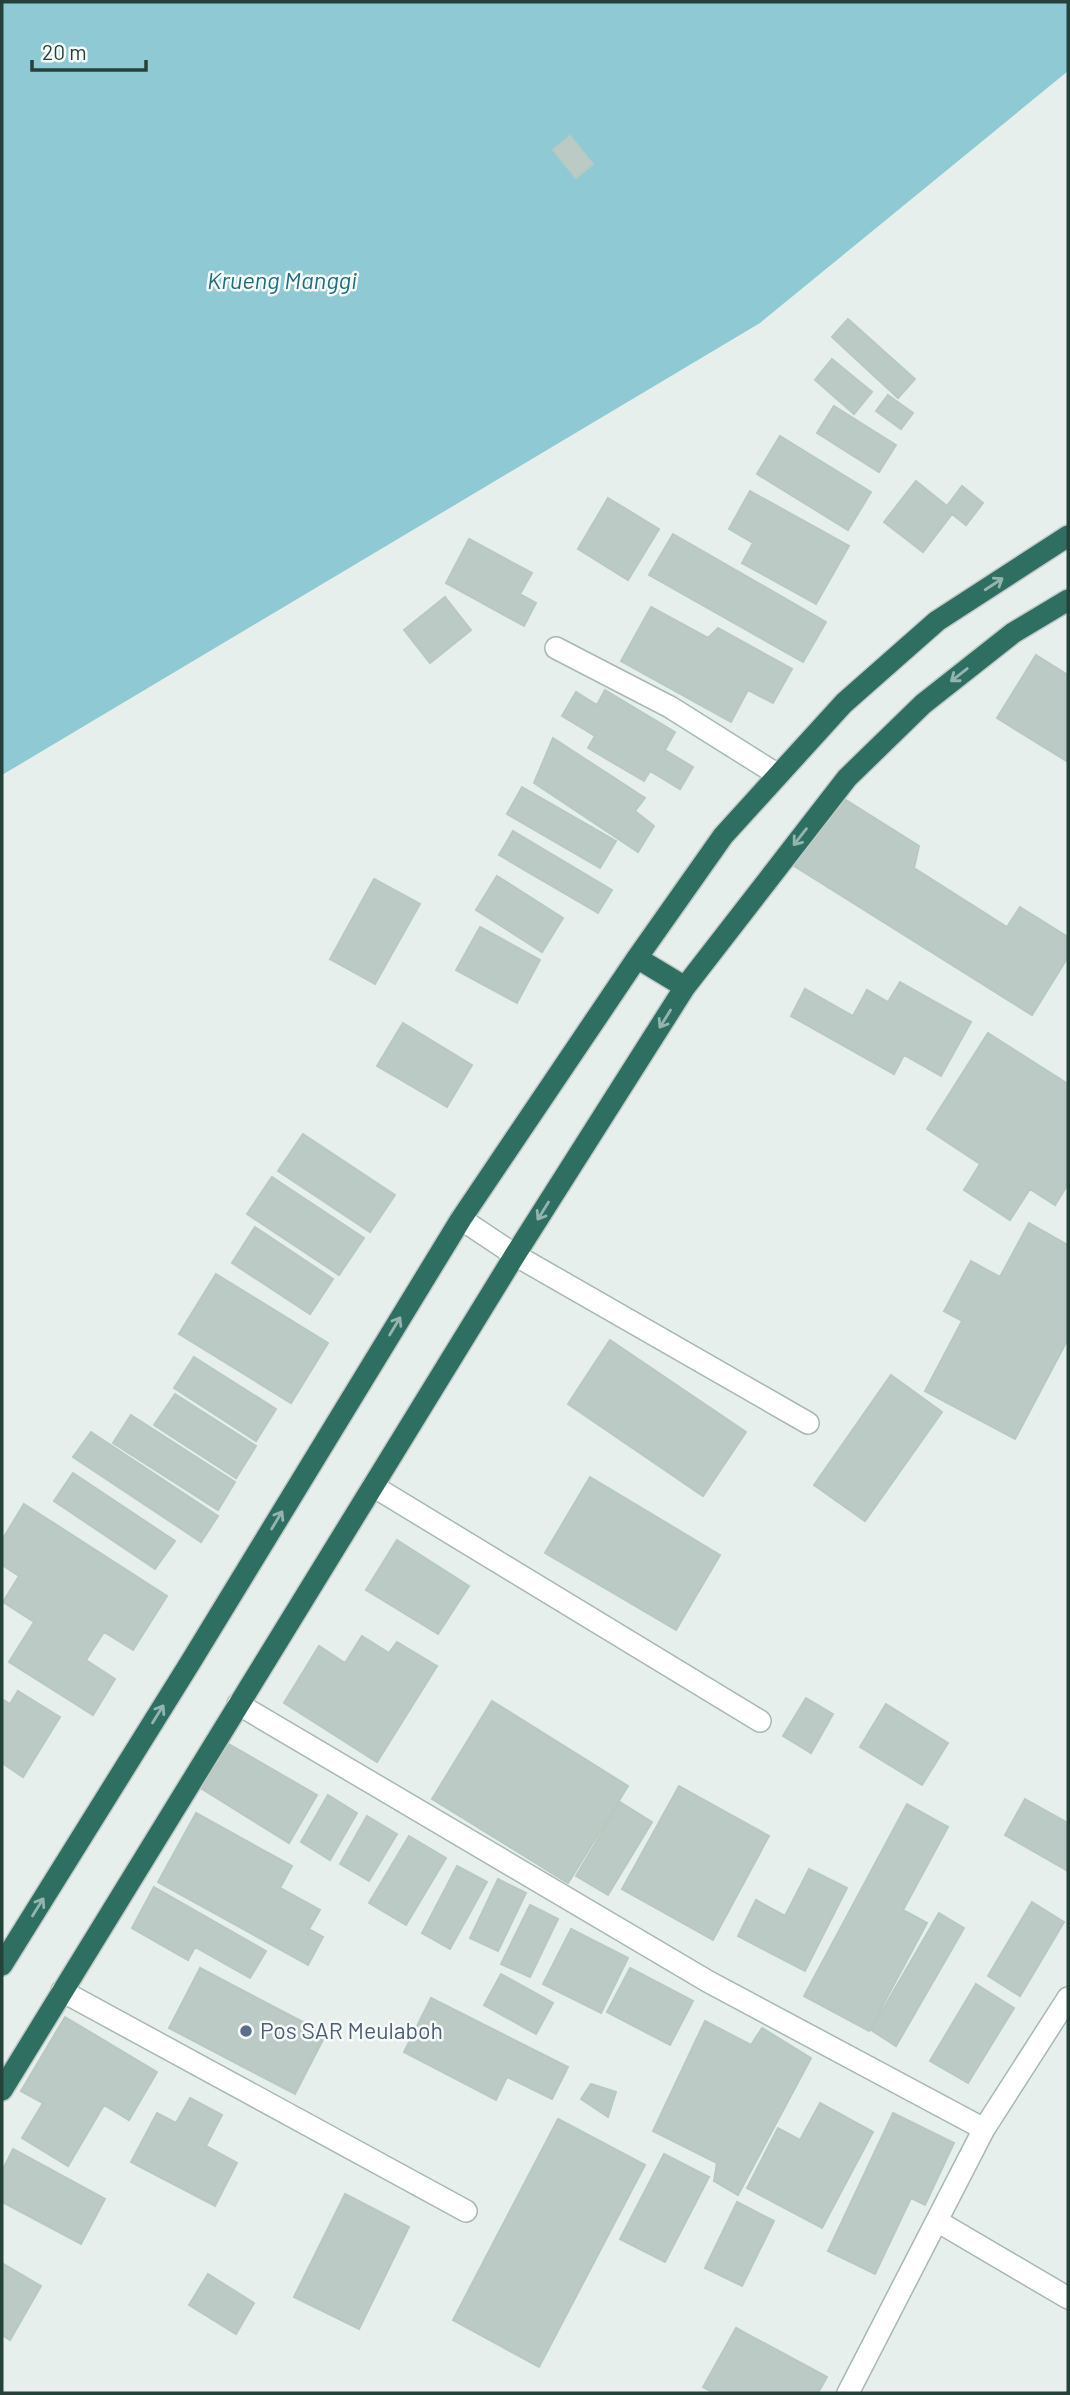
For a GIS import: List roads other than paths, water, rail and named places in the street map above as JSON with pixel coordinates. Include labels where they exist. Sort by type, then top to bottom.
[{"type":"highway","points":[[2,1965],[461,1219],[723,836],[844,703],[937,621],[1068,536]]},
{"type":"highway","points":[[2,2090],[515,1255],[685,987],[847,778],[923,704],[1013,633],[1068,600]]},
{"type":"highway","points":[[637,958],[685,987]]},
{"type":"street","points":[[556,648],[670,707],[778,775]]},
{"type":"street","points":[[461,1219],[515,1255],[808,1423]]},
{"type":"street","points":[[373,1486],[761,1721]]},
{"type":"street","points":[[238,1704],[709,1982],[984,2129]]},
{"type":"street","points":[[62,1991],[466,2211]]},
{"type":"street","points":[[848,2393],[984,2129],[1068,1998]]},
{"type":"street","points":[[937,2221],[1068,2298]]},
{"type":"water","name":"Krueng Manggi","points":[[2,2],[1068,2],[1068,71],[760,323],[2,775]]},
{"type":"place","name":"Pos SAR Meulaboh","points":[[246,2031]]}]
